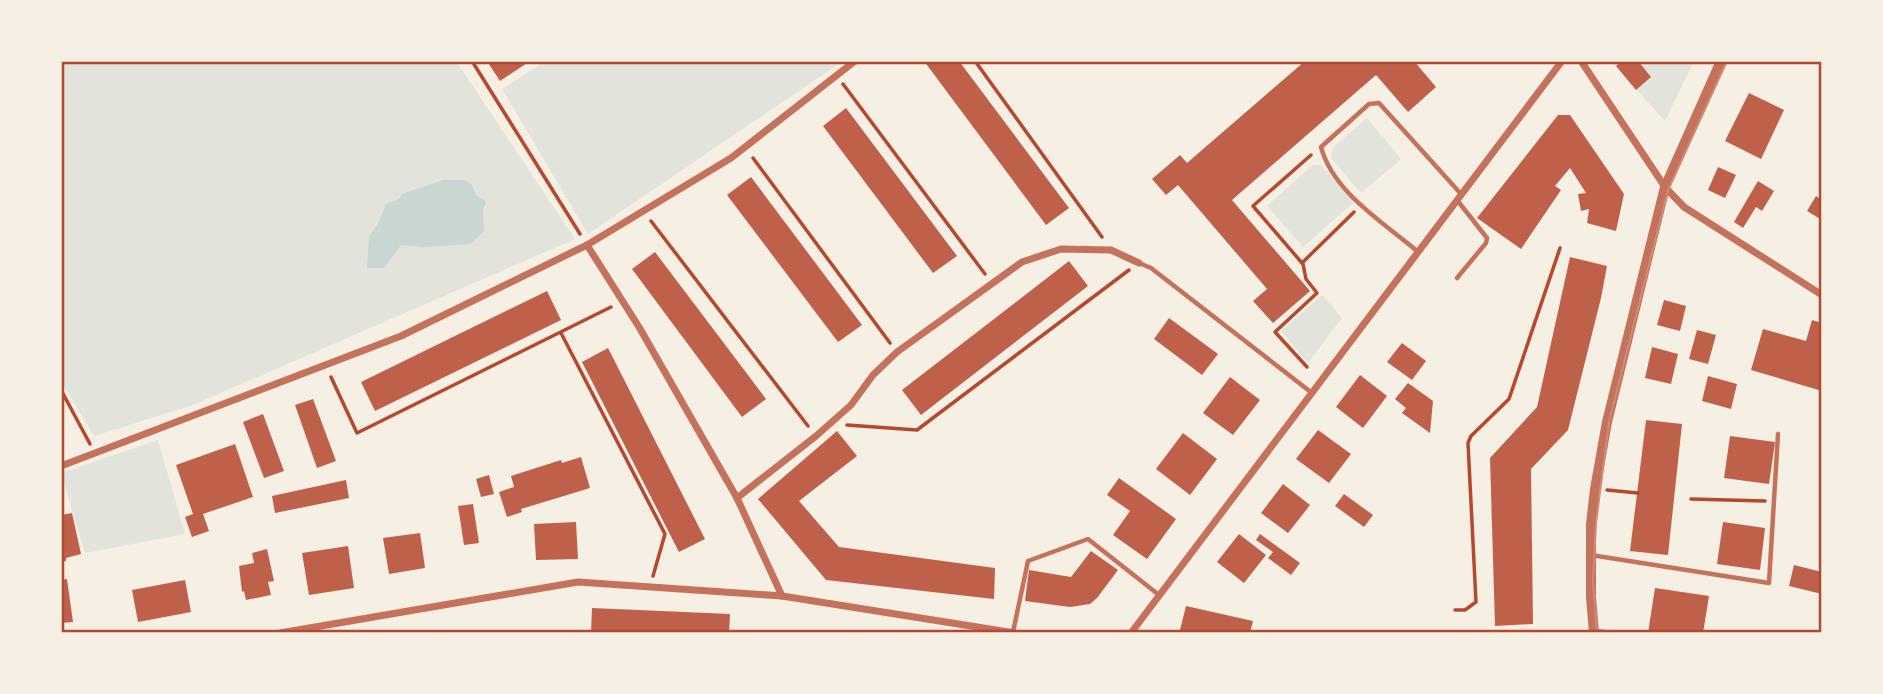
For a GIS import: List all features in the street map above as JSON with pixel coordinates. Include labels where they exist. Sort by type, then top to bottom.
[{"type":"street","points":[[1130,633],[1562,61]]},
{"type":"street","points":[[1581,61],[1665,187],[1694,214],[1822,296]]},
{"type":"street","points":[[1593,632],[1590,555],[1595,489],[1607,422],[1665,187],[1676,157],[1721,61]]},
{"type":"street","points":[[61,466],[401,336],[587,245],[745,148],[838,77],[853,62]]},
{"type":"street","points":[[587,245],[623,301],[737,498],[782,596]]},
{"type":"street","points":[[737,498],[851,405],[873,375],[897,352],[1022,262],[1061,250],[1111,250],[1139,262]]},
{"type":"street","points":[[280,633],[578,582],[782,596],[1014,633]]},
{"type":"lane","points":[[1417,251],[1350,195],[1325,161],[1321,147],[1369,104],[1379,103],[1458,197],[1486,238],[1486,243],[1458,278]]},
{"type":"lane","points":[[1139,262],[1151,268],[1312,393]]},
{"type":"lane","points":[[1590,555],[1769,583],[1778,434]]},
{"type":"lane","points":[[1014,633],[1027,561],[1088,539],[1159,595]]},
{"type":"lane","points":[[1593,632],[1615,633]]},
{"type":"path","points":[[472,61],[587,245]]},
{"type":"path","points":[[975,61],[1111,250]]},
{"type":"path","points":[[838,77],[992,283]]},
{"type":"path","points":[[1307,367],[1275,332],[1317,293],[1306,279],[1303,263],[1253,206],[1321,147]]},
{"type":"path","points":[[745,148],[897,352]]},
{"type":"path","points":[[1303,263],[1362,204]]},
{"type":"path","points":[[644,211],[816,436]]},
{"type":"path","points":[[1455,610],[1465,610],[1476,602],[1468,443],[1471,436],[1509,399],[1560,248]]},
{"type":"path","points":[[830,424],[917,430],[1139,262]]},
{"type":"path","points":[[326,365],[357,433],[623,301]]},
{"type":"path","points":[[561,333],[667,533],[650,587]]},
{"type":"path","points":[[61,390],[95,454]]},
{"type":"path","points":[[1595,489],[1638,493]]},
{"type":"path","points":[[1691,499],[1774,501]]},
{"type":"shaded area","points":[[61,61],[456,61],[575,239],[193,405],[94,436],[61,381]]},
{"type":"shaded area","points":[[546,61],[840,63],[588,234],[502,89]]},
{"type":"shaded area","points":[[1611,61],[1694,61],[1665,121]]},
{"type":"shaded area","points":[[1367,118],[1401,159],[1361,193],[1331,158],[1332,148]]},
{"type":"shaded area","points":[[1313,165],[1321,165],[1354,202],[1303,247],[1267,206]]},
{"type":"shaded area","points":[[443,180],[464,180],[472,185],[476,195],[486,202],[483,210],[484,231],[471,244],[425,247],[401,245],[384,268],[367,268],[369,236],[378,224],[386,204],[399,199],[402,194]]},
{"type":"shaded area","points":[[1322,295],[1342,318],[1308,363],[1281,331]]},
{"type":"shaded area","points":[[158,440],[185,534],[85,553],[61,473]]},
{"type":"building","points":[[487,61],[530,61],[500,81]]},
{"type":"building","points":[[924,61],[959,61],[1069,208],[1046,225]]},
{"type":"building","points":[[1305,61],[1414,61],[1436,87],[1408,112],[1376,75],[1232,200],[1310,291],[1273,323],[1253,301],[1267,289],[1178,185],[1166,195],[1152,179],[1180,155],[1187,163]]},
{"type":"building","points":[[1622,61],[1638,61],[1651,77],[1636,90],[1616,66]]},
{"type":"building","points":[[1749,93],[1784,110],[1761,159],[1725,141]]},
{"type":"building","points":[[846,108],[957,256],[933,273],[823,126]]},
{"type":"building","points":[[1558,115],[1570,115],[1624,194],[1616,231],[1587,223],[1589,209],[1581,211],[1578,194],[1586,193],[1570,168],[1555,186],[1561,190],[1521,249],[1477,218]]},
{"type":"building","points":[[1718,167],[1736,175],[1725,198],[1708,190]]},
{"type":"building","points":[[751,177],[862,325],[838,342],[727,195]]},
{"type":"building","points":[[1758,181],[1774,191],[1762,211],[1756,207],[1743,228],[1734,222]]},
{"type":"building","points":[[1816,196],[1822,200],[1822,220],[1807,211]]},
{"type":"building","points":[[655,252],[766,399],[742,417],[632,269]]},
{"type":"building","points":[[1570,257],[1607,266],[1601,298],[1568,430],[1531,469],[1533,624],[1495,626],[1490,458],[1537,407]]},
{"type":"building","points":[[1069,261],[1088,286],[921,415],[902,390]]},
{"type":"building","points":[[547,291],[561,320],[375,411],[361,382]]},
{"type":"building","points":[[1664,300],[1686,306],[1680,331],[1657,325]]},
{"type":"building","points":[[1169,318],[1218,354],[1202,375],[1154,339]]},
{"type":"building","points":[[1812,320],[1822,323],[1822,391],[1751,370],[1763,329],[1806,341]]},
{"type":"building","points":[[1697,330],[1716,335],[1708,364],[1689,359]]},
{"type":"building","points":[[1402,343],[1426,361],[1412,380],[1387,362]]},
{"type":"building","points":[[1652,347],[1678,354],[1671,384],[1645,378]]},
{"type":"building","points":[[608,348],[705,539],[679,552],[582,362]]},
{"type":"building","points":[[1360,375],[1387,396],[1363,428],[1336,407]]},
{"type":"building","points":[[1708,376],[1737,384],[1731,409],[1702,401]]},
{"type":"building","points":[[1230,377],[1260,400],[1233,435],[1203,413]]},
{"type":"building","points":[[1408,383],[1433,401],[1430,433],[1402,413],[1406,408],[1395,399]]},
{"type":"building","points":[[313,399],[336,461],[317,468],[295,405]]},
{"type":"building","points":[[263,414],[284,471],[264,478],[243,422]]},
{"type":"building","points":[[1646,420],[1682,424],[1668,555],[1630,551]]},
{"type":"building","points":[[1318,430],[1351,454],[1329,483],[1296,459]]},
{"type":"building","points":[[837,431],[857,456],[799,501],[839,547],[995,568],[994,599],[826,580],[758,499]]},
{"type":"building","points":[[1183,433],[1217,459],[1190,495],[1156,469]]},
{"type":"building","points":[[1730,436],[1775,442],[1769,484],[1724,478]]},
{"type":"building","points":[[235,444],[253,497],[203,514],[209,531],[192,537],[185,517],[193,514],[176,465]]},
{"type":"building","points":[[581,457],[590,488],[521,509],[522,512],[507,517],[499,492],[514,487],[511,476],[561,460],[562,463]]},
{"type":"building","points":[[489,475],[494,494],[481,497],[476,479]]},
{"type":"building","points":[[1119,478],[1176,519],[1147,559],[1113,535],[1130,511],[1107,495]]},
{"type":"building","points":[[346,480],[349,498],[275,513],[272,496]]},
{"type":"building","points":[[1283,484],[1310,505],[1288,533],[1261,513]]},
{"type":"building","points":[[1344,494],[1373,515],[1364,527],[1335,506]]},
{"type":"building","points":[[473,504],[479,543],[464,545],[458,506]]},
{"type":"building","points":[[72,513],[81,554],[61,562],[61,550],[64,549],[61,515]]},
{"type":"building","points":[[576,522],[578,559],[536,560],[534,524]]},
{"type":"building","points":[[1723,522],[1765,528],[1760,570],[1717,564]]},
{"type":"building","points":[[420,533],[425,568],[389,574],[383,538]]},
{"type":"building","points":[[1239,534],[1266,555],[1244,583],[1217,562]]},
{"type":"building","points":[[1260,534],[1300,563],[1291,575],[1268,558],[1273,552],[1256,540]]},
{"type":"building","points":[[348,546],[354,588],[309,595],[302,553]]},
{"type":"building","points":[[267,549],[274,581],[268,582],[271,595],[246,600],[244,591],[242,592],[239,566],[254,563],[252,553]]},
{"type":"building","points":[[1091,551],[1118,570],[1090,604],[1070,607],[1025,601],[1029,570],[1071,577]]},
{"type":"building","points":[[1794,565],[1822,572],[1822,594],[1789,586]]},
{"type":"building","points":[[67,579],[73,622],[61,623],[61,580]]},
{"type":"building","points":[[185,580],[191,612],[138,622],[132,590]]},
{"type":"building","points":[[1655,588],[1709,596],[1703,633],[1648,633]]},
{"type":"building","points":[[1186,606],[1253,621],[1250,633],[1193,633],[1180,630]]},
{"type":"building","points":[[592,608],[730,614],[729,633],[591,633]]},
{"type":"tram line","points":[[1597,633],[1593,581],[1596,523],[1609,422],[1668,190],[1727,61]]}]
